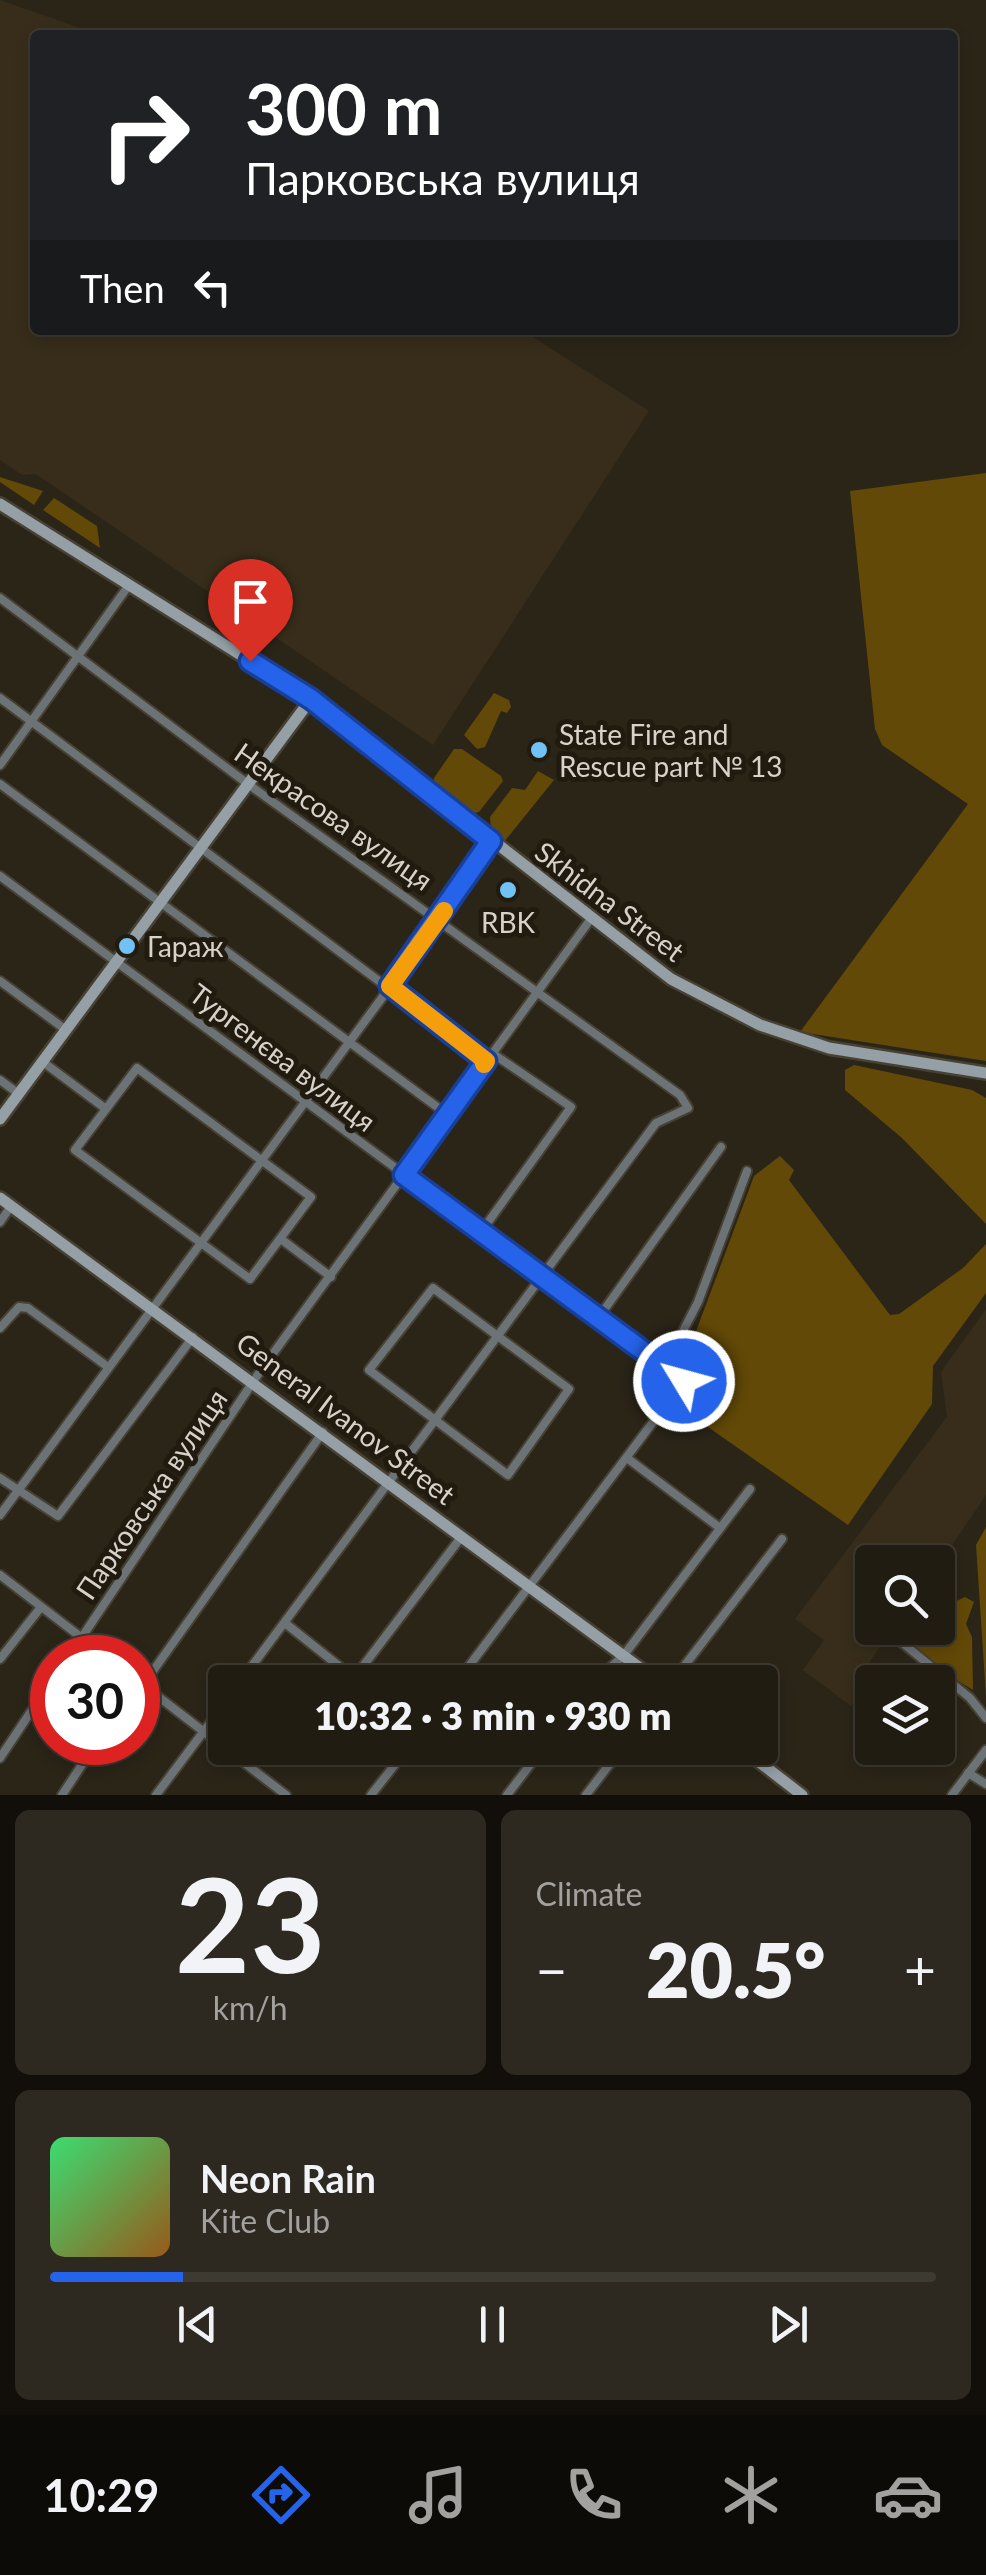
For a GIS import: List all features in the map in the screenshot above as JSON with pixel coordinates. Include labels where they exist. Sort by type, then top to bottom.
[{"type":"street","name":"Skhidna Street","points":[[0,504],[311,699],[590,920],[671,979],[789,1036],[860,1054],[986,1073]]},
{"type":"street","points":[[0,765],[129,585]]},
{"type":"street","name":"Некрасова вулиця","points":[[0,598],[248,784],[440,918],[680,1095],[688,1108],[656,1123],[543,1278]]},
{"type":"street","points":[[0,698],[489,1057],[571,1107],[481,1232]]},
{"type":"street","points":[[0,1119],[311,699]]},
{"type":"street","points":[[0,784],[448,1114]]},
{"type":"street","points":[[0,1515],[440,918],[491,841]]},
{"type":"street","name":"Тургенєва вулиця","points":[[0,876],[684,1381]]},
{"type":"street","name":"Парковська вулиця","points":[[84,1635],[254,1381],[590,920]]},
{"type":"street","points":[[0,981],[66,1030]]},
{"type":"street","points":[[43,1062],[106,1109]]},
{"type":"street","points":[[137,1068],[311,1196],[250,1279],[75,1150],[106,1109],[137,1068]]},
{"type":"street","points":[[0,1080],[18,1094]]},
{"type":"street","points":[[598,1317],[721,1146]]},
{"type":"street","points":[[470,1665],[684,1381],[681,1335],[698,1302],[747,1171]]},
{"type":"street","name":"General Ivanov Street","points":[[0,1198],[637,1665]]},
{"type":"street","points":[[0,1222],[11,1206]]},
{"type":"street","points":[[281,1239],[330,1277]]},
{"type":"street","points":[[253,1665],[543,1278]]},
{"type":"street","points":[[432,1288],[499,1337],[570,1389],[508,1475],[369,1370],[432,1288]]},
{"type":"street","points":[[0,1328],[19,1307],[28,1308],[108,1367]]},
{"type":"street","points":[[0,1478],[52,1514],[63,1512],[193,1337]]},
{"type":"street","points":[[160,1653],[322,1432]]},
{"type":"street","points":[[627,1458],[720,1528]]},
{"type":"street","points":[[609,1665],[624,1655],[750,1489]]},
{"type":"street","points":[[285,1622],[354,1678],[462,1536]]},
{"type":"street","points":[[685,1665],[782,1539]]},
{"type":"street","points":[[0,1575],[78,1635]]},
{"type":"street","points":[[0,1659],[41,1606]]},
{"type":"street","points":[[905,1645],[970,1698],[986,1718]]},
{"type":"street","points":[[160,1698],[286,1795]]},
{"type":"street","points":[[0,1758],[30,1713]]},
{"type":"street","points":[[156,1795],[208,1725]]},
{"type":"street","points":[[952,1795],[986,1750]]},
{"type":"street","points":[[62,1795],[82,1765]]},
{"type":"street","points":[[371,1795],[395,1765]]},
{"type":"street","points":[[506,1795],[530,1765]]},
{"type":"street","points":[[586,1795],[609,1765]]},
{"type":"street","points":[[758,1765],[784,1790],[802,1795]]},
{"type":"street","points":[[968,1774],[986,1784]]},
{"type":"shaded area","points":[[0,0],[86,30],[30,30],[30,335],[530,335],[649,411],[433,745],[36,474],[22,475],[0,460]]},
{"type":"shaded area","points":[[986,473],[986,1061],[800,1032],[968,804],[882,745],[875,729],[850,491]]},
{"type":"shaded area","points":[[0,477],[43,491],[34,505],[0,482]]},
{"type":"shaded area","points":[[54,498],[97,526],[100,548],[43,510]]},
{"type":"shaded area","points":[[494,693],[509,700],[511,707],[507,713],[501,711],[485,747],[477,749],[464,735]]},
{"type":"shaded area","points":[[454,749],[462,749],[503,781],[479,812],[470,814],[435,788],[434,778]]},
{"type":"shaded area","points":[[538,771],[554,780],[504,842],[491,831],[490,817],[512,788],[525,790]]},
{"type":"shaded area","points":[[854,1065],[972,1090],[986,1098],[986,1224],[902,1138],[845,1090],[845,1070]]},
{"type":"shaded area","points":[[780,1156],[794,1170],[789,1180],[890,1315],[899,1314],[963,1268],[986,1244],[986,1293],[933,1366],[932,1404],[848,1525],[678,1406],[697,1378],[695,1334],[754,1176]]},
{"type":"shaded area","points":[[986,1309],[986,1495],[952,1545],[855,1545],[855,1645],[881,1645],[868,1665],[855,1665],[855,1700],[851,1706],[803,1670],[824,1640],[795,1619],[947,1417],[941,1372]]},
{"type":"shaded area","points":[[986,1527],[986,1697],[976,1545]]},
{"type":"shaded area","points":[[965,1597],[974,1602],[966,1624],[972,1637],[973,1690],[955,1679],[955,1665],[935,1665],[911,1645],[955,1645],[955,1602]]},
{"type":"slow traffic","points":[[444,911],[390,986],[486,1061],[484,1064]]},
{"type":"place","name":"State Fire and Rescue part № 13","points":[[539,750]]},
{"type":"place","name":"RBK","points":[[508,890]]},
{"type":"place","name":"Гараж","points":[[127,946]]},
{"type":"route","points":[[250,661],[311,699],[491,841],[390,986],[486,1061],[404,1175],[684,1381]]}]
